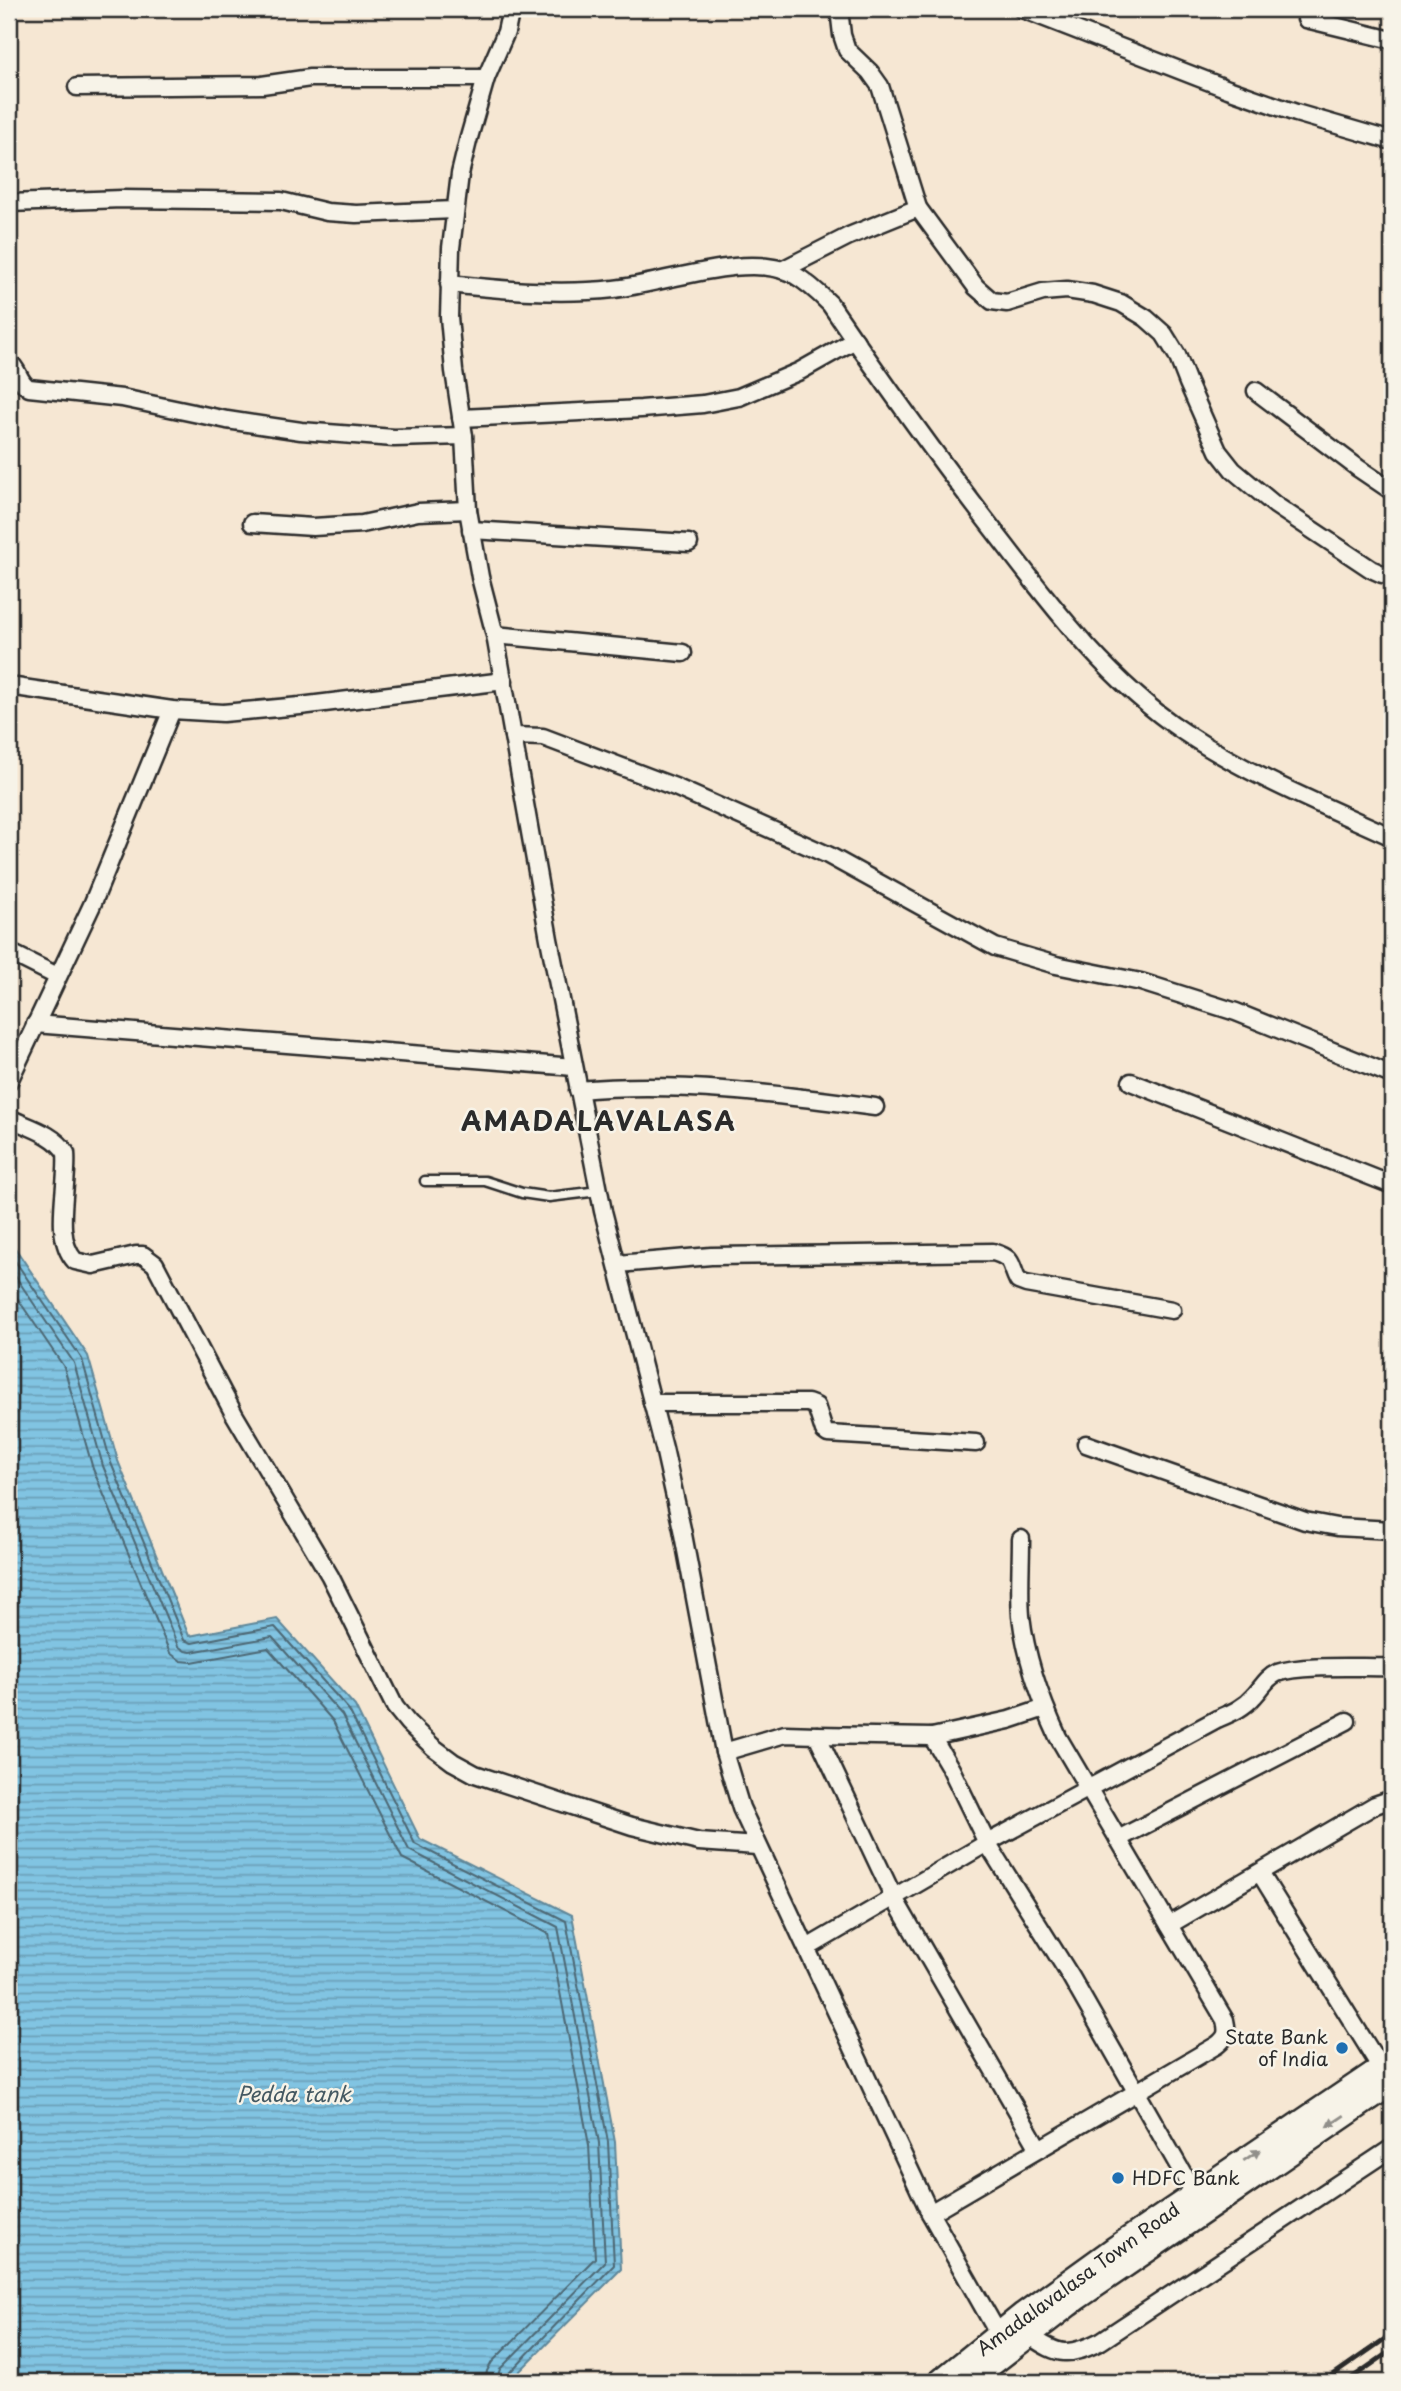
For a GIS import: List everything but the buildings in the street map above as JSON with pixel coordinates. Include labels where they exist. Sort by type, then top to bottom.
[{"type":"main road","name":"Amadalavalasa Town Road","points":[[968,2382],[1004,2343],[1091,2265],[1195,2193],[1389,2070]]},
{"type":"main road","name":"Amadalavalasa Town Road","points":[[940,2382],[1004,2343],[1030,2336],[1077,2298],[1389,2070]]},
{"type":"street","points":[[511,9],[506,32],[486,78],[460,174],[449,284],[453,357],[464,436],[471,530],[504,681],[578,1090],[599,1191],[682,1529],[724,1752],[741,1808],[930,2213],[1004,2343]]},
{"type":"street","points":[[839,9],[847,50],[880,86],[918,208],[976,287],[992,301],[1007,303],[1043,292],[1067,290],[1093,294],[1121,303],[1146,318],[1164,334],[1178,355],[1218,451],[1233,470],[1275,505],[1371,569],[1392,576]]},
{"type":"street","points":[[1022,9],[1228,89],[1296,113],[1392,141]]},
{"type":"street","points":[[1306,19],[1392,40]]},
{"type":"street","points":[[77,87],[262,85],[310,78],[486,78]]},
{"type":"street","points":[[9,204],[122,199],[281,201],[327,212],[356,214],[455,210]]},
{"type":"street","points":[[782,270],[849,236],[918,208]]},
{"type":"street","points":[[449,284],[510,290],[615,289],[723,268],[752,267],[793,274],[830,304],[958,485],[1033,583],[1115,677],[1183,732],[1238,764],[1392,837]]},
{"type":"street","points":[[461,418],[641,409],[740,397],[800,371],[855,340]]},
{"type":"street","points":[[9,362],[23,385],[29,388],[122,398],[227,420],[301,431],[394,438],[464,436]]},
{"type":"street","points":[[1256,391],[1392,491]]},
{"type":"street","points":[[252,523],[326,526],[362,524],[418,512],[468,510]]},
{"type":"street","points":[[471,530],[689,543]]},
{"type":"street","points":[[495,635],[683,653]]},
{"type":"street","points":[[9,686],[172,710],[223,713],[504,681]]},
{"type":"street","points":[[9,1082],[24,1044],[92,905],[172,710]]},
{"type":"street","points":[[513,736],[543,737],[675,787],[828,855],[995,947],[1056,965],[1141,982],[1236,1012],[1392,1075]]},
{"type":"street","points":[[9,952],[57,976]]},
{"type":"street","points":[[35,1024],[574,1068]]},
{"type":"street","points":[[9,1037],[24,1044]]},
{"type":"street","points":[[1131,1082],[1392,1185]]},
{"type":"street","points":[[578,1090],[685,1088],[796,1096],[875,1107]]},
{"type":"street","points":[[9,1118],[54,1139],[66,1153],[63,1223],[66,1248],[75,1261],[93,1265],[143,1255],[155,1264],[233,1414],[330,1576],[395,1707],[408,1723],[453,1762],[517,1789],[632,1826],[699,1842],[757,1846]]},
{"type":"street","points":[[618,1264],[710,1256],[993,1252],[1012,1262],[1018,1281],[1026,1284],[1172,1310]]},
{"type":"street","points":[[652,1403],[808,1403],[816,1406],[824,1431],[828,1434],[976,1443]]},
{"type":"street","points":[[1086,1444],[1305,1521],[1337,1527],[1392,1530]]},
{"type":"street","points":[[930,2213],[1217,2045],[1225,2039],[1228,2031],[1225,2020],[1087,1788],[1045,1708],[1027,1652],[1021,1615],[1021,1539]]},
{"type":"street","points":[[807,1948],[987,1843],[1240,1709],[1255,1696],[1266,1680],[1276,1674],[1297,1669],[1392,1667]]},
{"type":"street","points":[[724,1752],[785,1734],[932,1737],[1009,1720],[1045,1708]]},
{"type":"street","points":[[1118,1839],[1347,1721]]},
{"type":"street","points":[[817,1735],[894,1898],[1039,2149]]},
{"type":"street","points":[[932,1737],[951,1769],[987,1843],[1070,1977],[1195,2193]]},
{"type":"street","points":[[1169,1926],[1375,1805],[1392,1798]]},
{"type":"street","points":[[1260,1873],[1389,2070]]},
{"type":"street","points":[[1030,2336],[1048,2348],[1076,2353],[1101,2342],[1392,2148]]},
{"type":"lane","points":[[425,1181],[485,1181],[522,1193],[550,1197],[599,1191]]},
{"type":"water","name":"Pedda tank","points":[[9,1239],[88,1356],[118,1461],[189,1636],[277,1619],[355,1706],[420,1839],[572,1915],[615,2142],[621,2269],[509,2382],[9,2382]]},
{"type":"railway","points":[[1323,2382],[1392,2334]]},
{"type":"railway","points":[[1346,2382],[1392,2350]]},
{"type":"place","name":"State Bank of India","points":[[1342,2048]]},
{"type":"place","name":"HDFC Bank","points":[[1118,2178]]},
{"type":"district","name":"AMADALAVALASA","points":[[599,1122]]}]
